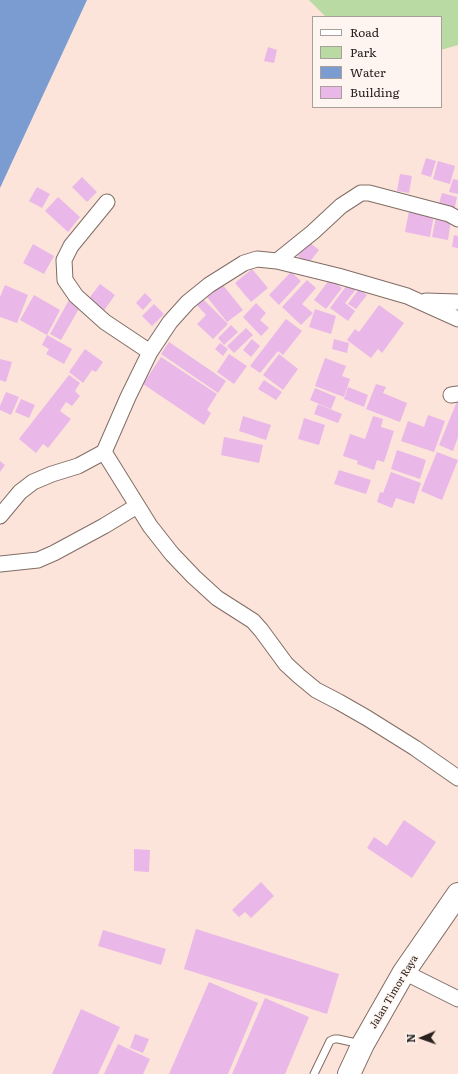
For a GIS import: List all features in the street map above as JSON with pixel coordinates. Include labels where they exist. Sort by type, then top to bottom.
[{"type":"highway","name":"Jalan Timor Raya","points":[[348,1074],[404,972],[458,894]]},
{"type":"street","points":[[277,261],[313,232],[341,206],[361,192],[369,192],[449,214],[458,218]]},
{"type":"street","points":[[107,202],[84,228],[71,246],[64,260],[65,280],[76,296],[105,322],[150,352]]},
{"type":"street","points":[[0,516],[20,492],[33,482],[78,466],[104,452],[150,352],[170,322],[188,302],[209,285],[244,263],[257,259],[277,261],[338,276],[407,296],[458,319]]},
{"type":"street","points":[[418,300],[458,302]]},
{"type":"street","points":[[104,452],[150,526],[172,554],[188,572],[217,598],[253,621],[286,664],[299,676],[316,690],[367,718],[415,748],[458,778]]},
{"type":"street","points":[[0,564],[38,560],[54,554],[137,506]]},
{"type":"street","points":[[404,972],[458,999]]},
{"type":"lane","points":[[314,1074],[330,1041],[338,1039],[364,1044]]},
{"type":"green space","points":[[309,0],[458,0],[458,45],[442,50],[442,16],[325,16]]},
{"type":"water","points":[[0,0],[87,0],[0,188]]},
{"type":"building","points":[[268,47],[277,50],[274,63],[264,61]]},
{"type":"building","points":[[426,158],[436,161],[431,177],[421,174]]},
{"type":"building","points":[[438,161],[455,166],[450,184],[433,179]]},
{"type":"building","points":[[400,174],[412,176],[409,193],[397,191]]},
{"type":"building","points":[[82,177],[97,192],[87,202],[72,187]]},
{"type":"building","points":[[453,179],[458,180],[458,194],[449,192]]},
{"type":"building","points":[[37,187],[50,194],[42,208],[29,201]]},
{"type":"building","points":[[442,193],[457,197],[454,211],[438,207]]},
{"type":"building","points":[[58,197],[80,217],[68,232],[45,211]]},
{"type":"building","points":[[409,211],[434,215],[430,237],[405,232]]},
{"type":"building","points":[[436,217],[451,220],[448,240],[432,237]]},
{"type":"building","points":[[454,235],[458,236],[458,248],[452,247]]},
{"type":"building","points":[[309,242],[319,250],[308,264],[298,256]]},
{"type":"building","points":[[33,244],[54,256],[44,274],[23,263]]},
{"type":"building","points":[[252,269],[268,288],[251,302],[235,283]]},
{"type":"building","points":[[291,272],[301,281],[279,305],[269,295]]},
{"type":"building","points":[[330,279],[342,288],[326,309],[314,300]]},
{"type":"building","points":[[307,280],[316,288],[302,304],[313,313],[301,325],[282,307]]},
{"type":"building","points":[[350,281],[358,287],[345,303],[355,311],[348,321],[330,308]]},
{"type":"building","points":[[100,284],[115,295],[103,312],[87,301]]},
{"type":"building","points":[[222,284],[243,310],[227,322],[207,297]]},
{"type":"building","points":[[5,285],[28,295],[17,323],[0,317],[0,297]]},
{"type":"building","points":[[359,289],[367,295],[356,309],[348,304]]},
{"type":"building","points":[[145,293],[152,300],[143,310],[136,303]]},
{"type":"building","points":[[34,295],[60,310],[47,335],[20,320]]},
{"type":"building","points":[[203,299],[228,324],[213,339],[197,324],[206,315],[197,305]]},
{"type":"building","points":[[69,300],[80,307],[61,340],[50,334]]},
{"type":"building","points":[[256,303],[266,313],[260,320],[269,328],[261,336],[243,317]]},
{"type":"building","points":[[154,304],[164,314],[152,326],[142,316]]},
{"type":"building","points":[[379,305],[404,323],[382,353],[378,349],[371,358],[347,340],[355,329],[359,332]]},
{"type":"building","points":[[315,309],[336,316],[331,334],[309,327]]},
{"type":"building","points":[[286,319],[302,331],[283,355],[278,351],[260,373],[250,366]]},
{"type":"building","points":[[231,325],[238,332],[224,345],[218,338]]},
{"type":"building","points":[[246,328],[253,335],[234,353],[227,346]]},
{"type":"building","points":[[47,335],[72,349],[64,364],[46,354],[49,349],[42,345]]},
{"type":"building","points":[[252,339],[260,346],[251,357],[243,350]]},
{"type":"building","points":[[334,339],[349,343],[347,353],[332,349]]},
{"type":"building","points":[[169,342],[226,381],[218,393],[161,354]]},
{"type":"building","points":[[220,343],[228,349],[223,356],[215,349]]},
{"type":"building","points":[[85,349],[103,362],[96,372],[92,370],[83,383],[69,372]]},
{"type":"building","points":[[229,354],[247,366],[234,384],[217,372]]},
{"type":"building","points":[[279,354],[298,369],[283,390],[263,375]]},
{"type":"building","points":[[161,357],[217,394],[207,410],[211,413],[204,425],[143,384]]},
{"type":"building","points":[[325,358],[346,366],[342,376],[350,379],[344,397],[315,386]]},
{"type":"building","points":[[0,359],[12,362],[6,382],[0,380]]},
{"type":"building","points":[[69,375],[80,383],[75,391],[80,396],[72,406],[66,402],[60,411],[71,419],[48,448],[43,444],[36,453],[19,439]]},
{"type":"building","points":[[264,380],[282,392],[276,400],[258,389]]},
{"type":"building","points":[[376,384],[386,387],[383,393],[407,403],[400,422],[366,409]]},
{"type":"building","points":[[348,387],[368,395],[364,407],[344,399]]},
{"type":"building","points":[[315,388],[336,397],[331,409],[310,400]]},
{"type":"building","points":[[6,392],[19,397],[11,415],[0,410],[0,406]]},
{"type":"building","points":[[21,399],[35,405],[29,418],[15,412]]},
{"type":"building","points":[[458,399],[458,437],[453,451],[439,445]]},
{"type":"building","points":[[318,404],[342,414],[338,423],[314,414]]},
{"type":"building","points":[[428,415],[445,421],[434,452],[401,441],[408,421],[424,427]]},
{"type":"building","points":[[243,416],[271,425],[266,440],[239,431]]},
{"type":"building","points":[[373,416],[383,419],[381,427],[394,431],[384,462],[377,460],[374,470],[357,464],[358,461],[343,456],[350,434],[365,439]]},
{"type":"building","points":[[304,418],[325,425],[319,445],[298,439]]},
{"type":"building","points":[[224,437],[263,445],[259,463],[221,455]]},
{"type":"building","points":[[397,450],[426,460],[420,479],[391,469]]},
{"type":"building","points":[[437,452],[458,460],[442,500],[421,491]]},
{"type":"building","points":[[0,461],[5,465],[0,472]]},
{"type":"building","points":[[339,470],[371,480],[366,494],[334,484]]},
{"type":"building","points":[[391,472],[421,483],[414,504],[396,498],[392,508],[377,502],[380,492],[383,493]]},
{"type":"building","points":[[404,820],[436,842],[412,878],[367,848],[374,837],[387,846]]},
{"type":"building","points":[[134,849],[150,850],[149,872],[134,871]]},
{"type":"building","points":[[261,882],[274,896],[251,918],[245,912],[239,917],[232,910]]},
{"type":"building","points":[[196,929],[339,974],[327,1014],[184,969]]},
{"type":"building","points":[[103,930],[166,949],[161,965],[98,946]]},
{"type":"building","points":[[209,982],[258,1003],[228,1074],[169,1074]]},
{"type":"building","points":[[265,998],[309,1017],[285,1074],[232,1074]]},
{"type":"building","points":[[81,1009],[120,1027],[98,1074],[52,1074]]},
{"type":"building","points":[[135,1034],[149,1039],[143,1053],[130,1048]]},
{"type":"building","points":[[118,1044],[150,1059],[143,1074],[104,1074]]}]
